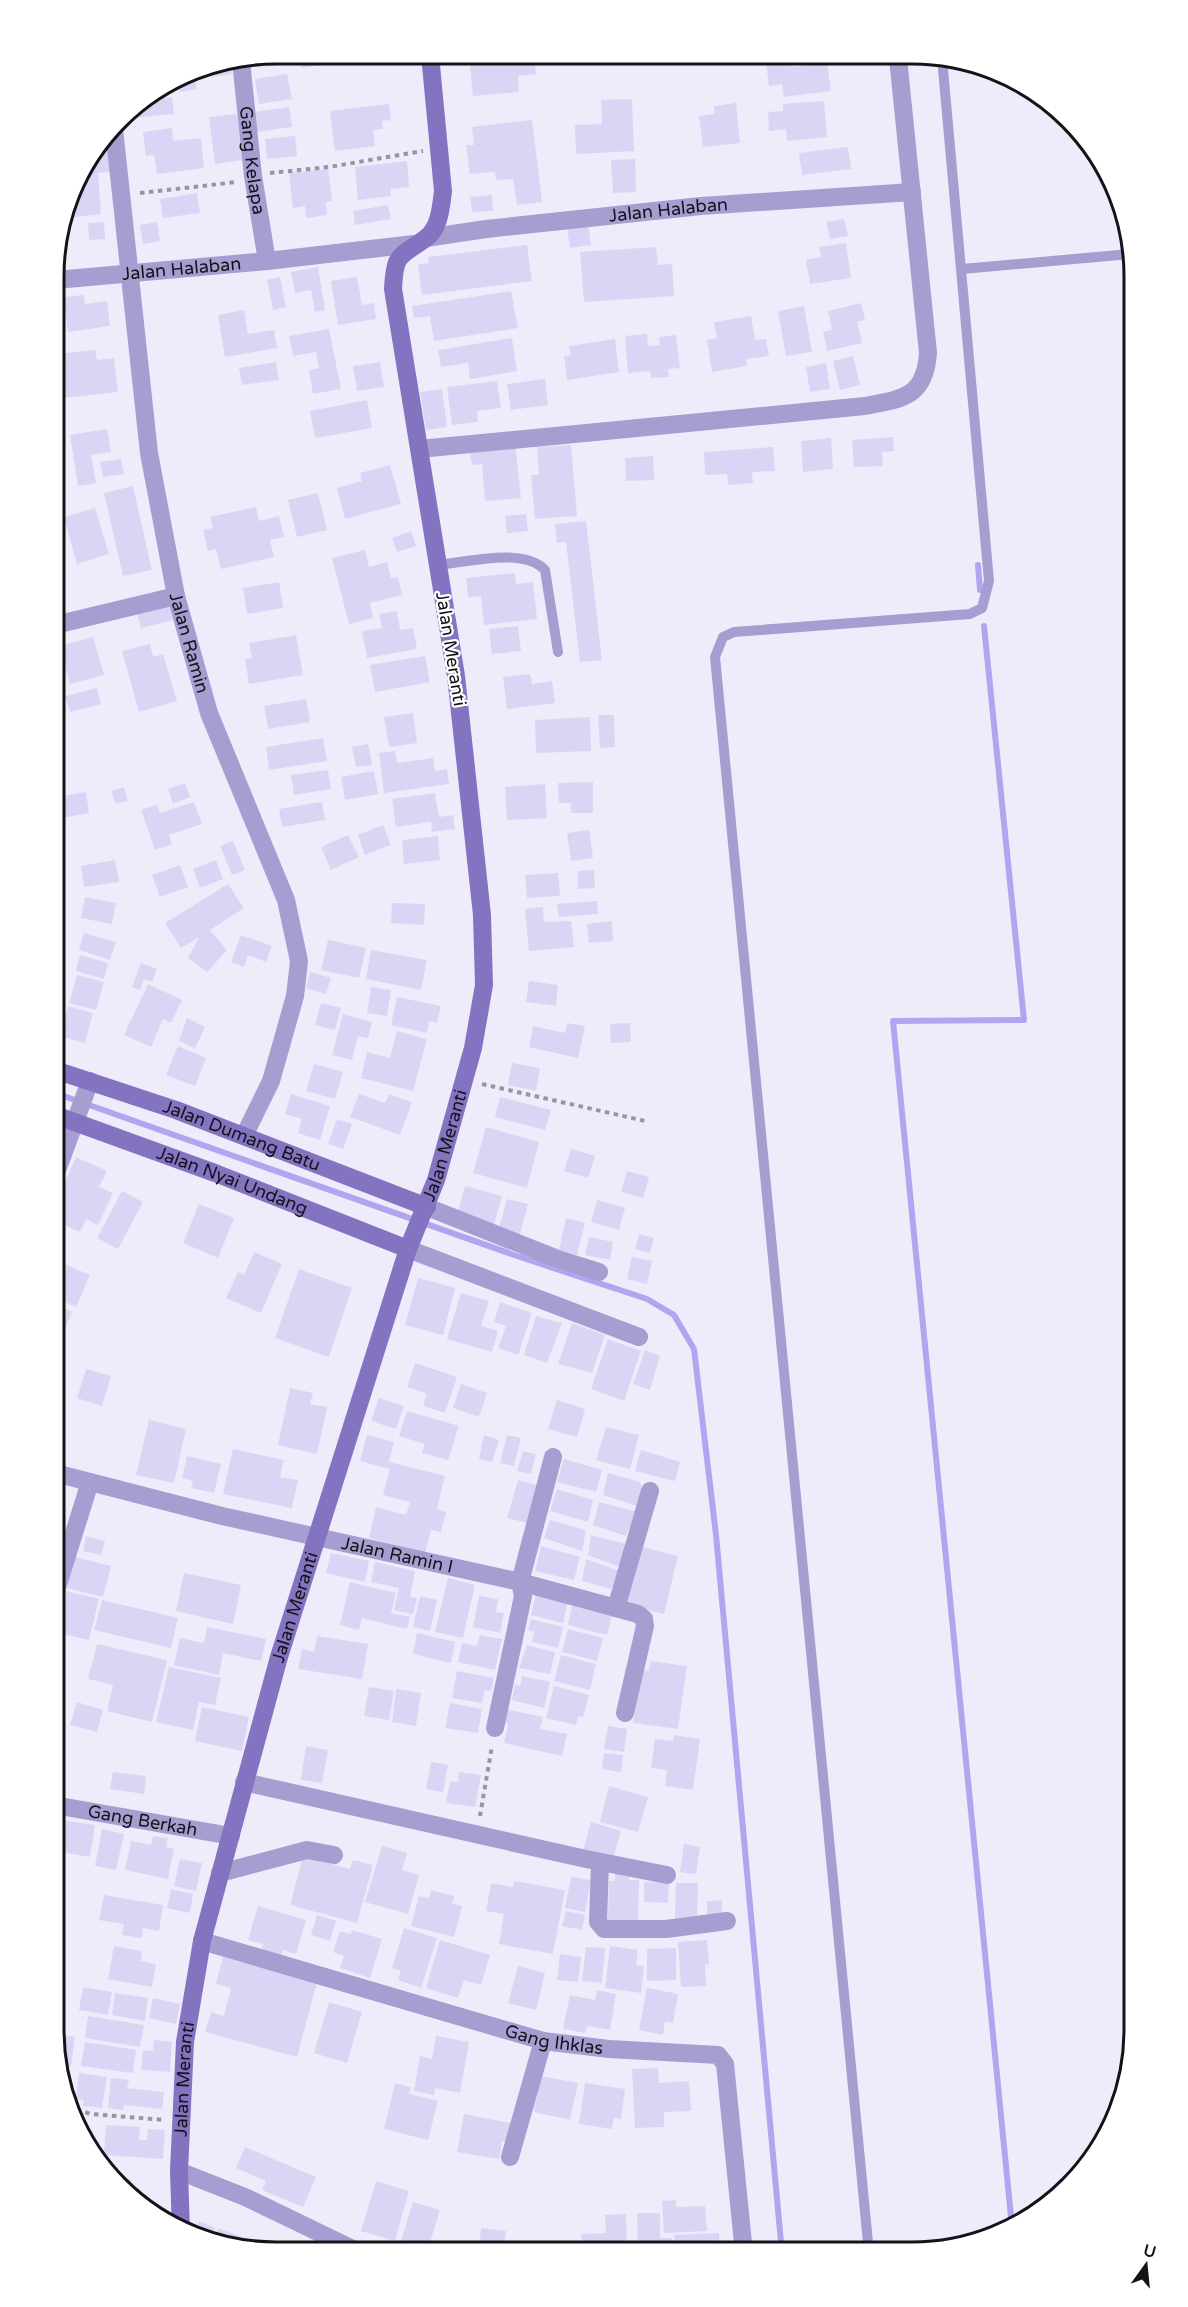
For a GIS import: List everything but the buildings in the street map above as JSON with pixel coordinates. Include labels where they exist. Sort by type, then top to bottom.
[{"type":"street","points":[[419,449],[865,406],[893,401],[912,393],[924,380],[928,353],[899,64]]},
{"type":"street","name":"Jalan Meranti","points":[[180,2220],[178,2171],[188,2015],[202,1941],[279,1657],[410,1243],[424,1212],[464,1078],[482,1007],[486,959],[461,716],[393,289],[394,268],[400,254],[420,241],[436,225],[441,208],[443,191],[431,65]]},
{"type":"street","name":"Gang Kelapa","points":[[242,68],[253,176],[267,261]]},
{"type":"street","name":"Jalan Ramin","points":[[115,139],[122,194],[127,272],[148,453],[176,596],[208,712],[286,900],[299,961],[295,996],[271,1081],[244,1136]]},
{"type":"street","name":"Jalan Halaban","points":[[64,279],[267,261],[420,241],[486,229],[701,206],[912,192]]},
{"type":"street","points":[[64,623],[176,596]]},
{"type":"street","name":"Jalan Dumang Batu","points":[[64,1074],[88,1086],[244,1136],[424,1212]]},
{"type":"street","points":[[64,1153],[88,1086]]},
{"type":"street","name":"Jalan Nyai Undang","points":[[64,1116],[78,1118],[215,1173],[410,1243]]},
{"type":"street","points":[[424,1212],[598,1272]]},
{"type":"street","points":[[410,1243],[639,1337]]},
{"type":"street","points":[[495,1728],[524,1596],[520,1582],[553,1457]]},
{"type":"street","name":"Jalan Ramin I","points":[[64,1475],[317,1538],[520,1582],[641,1616],[645,1626],[625,1713]]},
{"type":"street","points":[[64,1565],[90,1482]]},
{"type":"street","points":[[616,1608],[650,1491]]},
{"type":"street","points":[[244,1782],[667,1875]]},
{"type":"street","name":"Gang Berkah","points":[[64,1807],[231,1836]]},
{"type":"street","points":[[220,1873],[307,1850],[334,1855]]},
{"type":"street","points":[[600,1862],[598,1922],[600,1928],[666,1929],[727,1921]]},
{"type":"street","name":"Gang Ihklas","points":[[202,1941],[543,2041],[609,2049],[707,2054],[723,2058],[743,2242]]},
{"type":"street","points":[[510,2157],[543,2041]]},
{"type":"street","points":[[178,2171],[245,2197],[338,2242]]},
{"type":"lane","points":[[868,2242],[715,657],[723,637],[734,632],[970,614],[982,608],[989,581],[943,67]]},
{"type":"lane","points":[[962,269],[1122,255]]},
{"type":"lane","points":[[438,565],[514,558],[527,558],[538,563],[545,570],[558,652]]},
{"type":"path","points":[[122,194],[199,188],[253,176],[329,167],[438,148]]},
{"type":"path","points":[[464,1078],[645,1121]]},
{"type":"path","points":[[477,1834],[495,1728]]},
{"type":"path","points":[[81,2111],[91,2114],[180,2121]]},
{"type":"waterway","points":[[978,565],[980,590]]},
{"type":"waterway","points":[[984,626],[1024,1020],[893,1021],[1011,2218]]},
{"type":"waterway","points":[[64,1096],[517,1256],[647,1299],[674,1315],[694,1349],[716,1535],[781,2242]]}]
